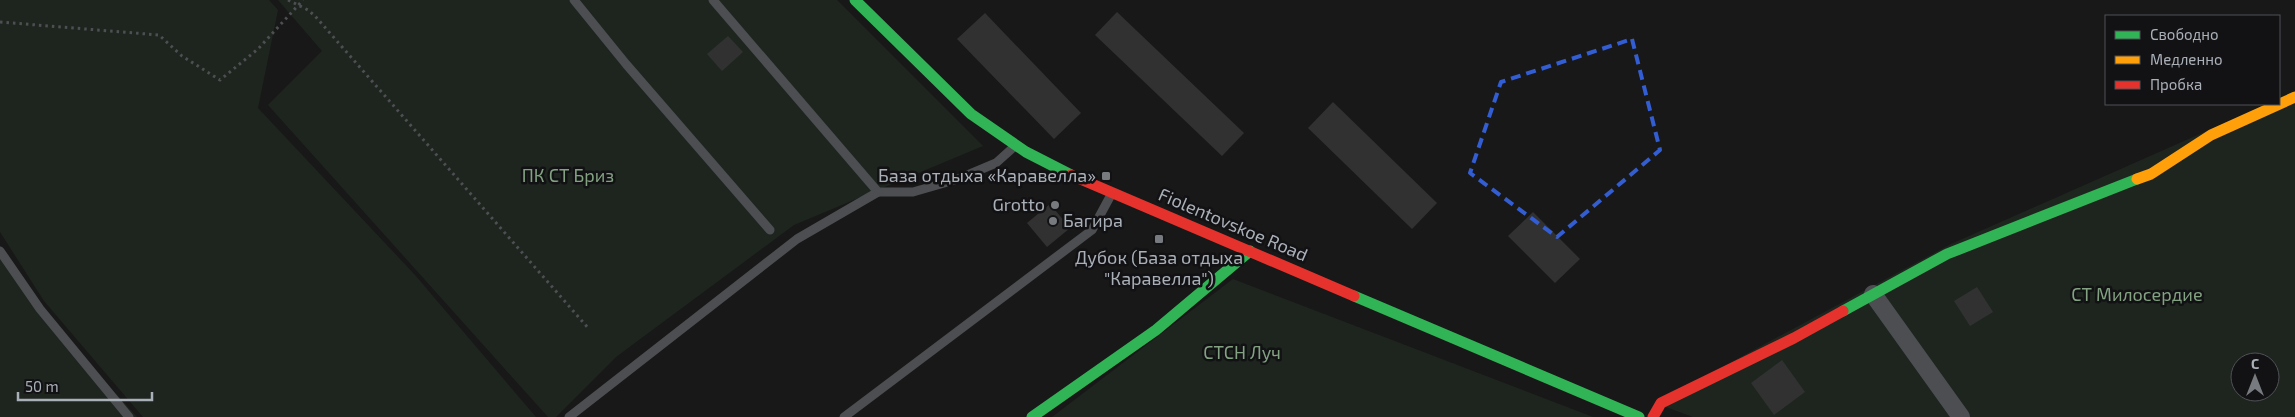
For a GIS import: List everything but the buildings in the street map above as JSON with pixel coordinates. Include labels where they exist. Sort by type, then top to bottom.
[{"type":"street","name":"Fiolentovskoe Road","points":[[855,0],[972,114],[1016,145],[1085,182],[1639,417]]},
{"type":"street","points":[[2280,104],[2295,97]]},
{"type":"street","points":[[1653,417],[1662,403],[1794,338],[1947,254],[2151,174],[2211,136],[2278,105]]},
{"type":"street","points":[[1032,417],[1156,330],[1250,252]]},
{"type":"street","points":[[1873,294],[1961,417]]},
{"type":"lane","points":[[574,0],[626,64],[770,230]]},
{"type":"lane","points":[[713,0],[878,192]]},
{"type":"lane","points":[[569,417],[797,239],[878,192],[913,192],[958,179],[996,163],[1016,145]]},
{"type":"lane","points":[[844,417],[1092,230],[1112,194]]},
{"type":"lane","points":[[0,251],[40,309],[128,417]]},
{"type":"path","points":[[288,0],[308,10],[321,23],[589,329]]},
{"type":"path","points":[[0,22],[159,35],[182,56],[220,80],[258,49],[303,0]]},
{"type":"highlighted area","points":[[1632,39],[1660,150],[1557,237],[1470,173],[1501,82]]},
{"type":"green space","points":[[0,0],[269,0],[278,10],[258,108],[415,275],[536,417],[143,417],[44,301],[0,232]]},
{"type":"green space","name":"ПК СТ Бриз","points":[[278,0],[837,0],[983,146],[794,225],[616,357],[556,417],[548,417],[268,105],[322,51]]},
{"type":"green space","name":"СТ Милосердие","points":[[2295,92],[2295,417],[1693,417],[1655,403],[1951,244],[2266,105],[2280,105],[2280,99]]},
{"type":"green space","points":[[0,253],[29,297],[137,417],[0,417]]},
{"type":"green space","name":"СТСН Луч","points":[[1233,279],[1593,417],[1052,417]]},
{"type":"traffic: fast","points":[[855,0],[971,114],[1026,152],[1071,175]]},
{"type":"traffic: fast","points":[[1843,311],[1947,254],[2137,179]]},
{"type":"traffic: fast","points":[[1032,417],[1156,330],[1250,251]]},
{"type":"traffic: fast","points":[[1354,296],[1639,417]]},
{"type":"traffic: slow","points":[[2280,104],[2295,97]]},
{"type":"traffic: slow","points":[[2137,179],[2151,174],[2211,135],[2277,105]]},
{"type":"traffic: jam","points":[[1071,175],[1354,296]]},
{"type":"traffic: jam","points":[[1653,417],[1661,403],[1794,338],[1843,311]]},
{"type":"place","name":"База отдыха «Каравелла»","points":[[1106,176]]},
{"type":"place","name":"Grotto","points":[[1055,205]]},
{"type":"place","name":"Багира","points":[[1053,221]]},
{"type":"place","name":"Дубок (База отдыха \"Каравелла\")","points":[[1159,239]]}]
